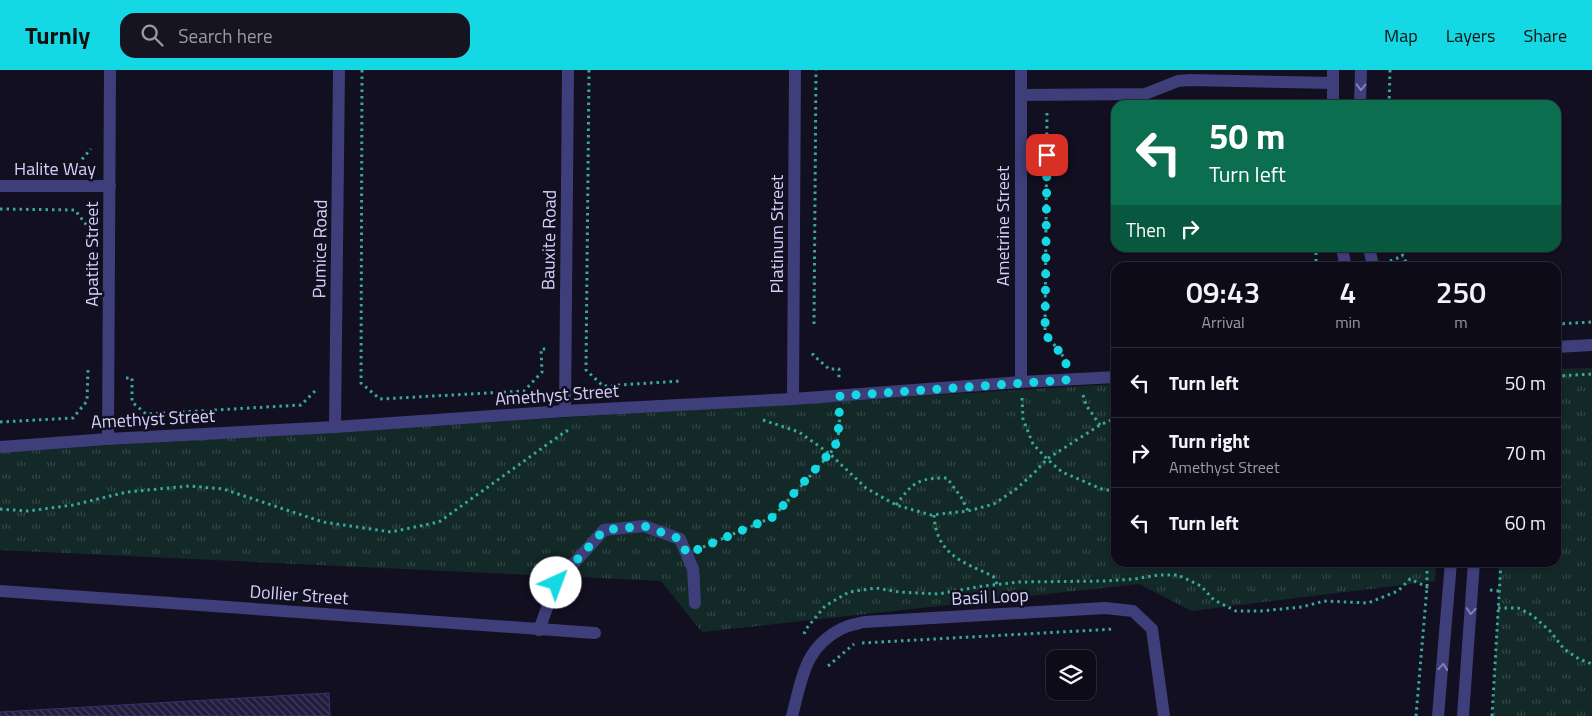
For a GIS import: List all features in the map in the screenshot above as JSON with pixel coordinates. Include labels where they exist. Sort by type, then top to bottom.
[{"type":"street","name":"Apatite Street","points":[[108,439],[110,70]]},
{"type":"street","name":"Pumice Road","points":[[336,428],[339,70]]},
{"type":"street","name":"Bauxite Road","points":[[565,411],[568,70]]},
{"type":"street","name":"Platinum Street","points":[[793,399],[795,70]]},
{"type":"street","name":"Ametrine Street","points":[[1021,70],[1021,382]]},
{"type":"street","points":[[1333,70],[1333,100]]},
{"type":"street","points":[[1360,100],[1361,70]]},
{"type":"street","points":[[1021,95],[1145,94],[1178,81],[1190,80],[1333,83]]},
{"type":"street","name":"Halite Way","points":[[0,186],[110,186]]},
{"type":"street","points":[[1561,347],[1592,345]]},
{"type":"street","name":"Amethyst Street","points":[[0,447],[108,439],[336,428],[565,411],[793,399],[1021,382],[1111,378]]},
{"type":"street","points":[[539,630],[556,583],[604,530],[644,526],[680,539],[693,569],[695,603]]},
{"type":"street","points":[[1438,716],[1451,567]]},
{"type":"street","points":[[1463,716],[1474,567]]},
{"type":"street","name":"Dollier Street","points":[[0,591],[595,633]]},
{"type":"street","name":"Basil Loop","points":[[792,716],[807,663],[821,642],[843,628],[864,622],[1105,608],[1133,611],[1152,629],[1164,716]]},
{"type":"path","points":[[362,70],[360,383],[380,399],[524,391],[542,372],[541,349],[587,350]]},
{"type":"path","points":[[589,70],[586,370],[603,386],[681,381]]},
{"type":"path","points":[[814,326],[816,70]]},
{"type":"path","points":[[1389,100],[1390,70]]},
{"type":"path","points":[[1048,95],[1045,334],[1066,360],[1066,380]]},
{"type":"path","points":[[92,232],[75,210],[76,166],[96,144]]},
{"type":"path","points":[[0,209],[75,210]]},
{"type":"path","points":[[1561,324],[1592,322]]},
{"type":"path","points":[[687,554],[773,517],[830,454],[838,439],[839,369],[829,369],[814,355],[814,345]]},
{"type":"path","points":[[336,359],[361,359]]},
{"type":"path","points":[[0,422],[73,418],[87,401],[88,368]]},
{"type":"path","points":[[1561,376],[1592,374]]},
{"type":"path","points":[[88,377],[132,378],[132,402],[146,414],[302,405],[317,388]]},
{"type":"path","points":[[1021,382],[1023,419],[1033,444],[1046,459],[1062,472],[1104,490],[1111,490]]},
{"type":"path","points":[[761,419],[799,432],[830,454],[866,488],[896,504],[930,515],[968,511],[994,504],[1016,489],[1046,459],[1100,425],[1111,420]]},
{"type":"path","points":[[0,509],[28,511],[73,505],[127,492],[190,486],[223,489],[323,522],[391,532],[439,522],[566,431],[576,430]]},
{"type":"path","points":[[896,504],[914,484],[927,478],[946,478],[961,497],[968,511]]},
{"type":"path","points":[[934,515],[935,528],[941,543],[956,558],[994,576],[997,584]]},
{"type":"path","points":[[1416,716],[1427,567]]},
{"type":"path","points":[[1492,716],[1501,567]]},
{"type":"path","points":[[1498,608],[1518,608],[1532,615],[1550,631],[1564,649],[1579,659],[1592,664]]},
{"type":"path","points":[[825,669],[855,643],[1116,629]]},
{"type":"green space","points":[[1592,368],[1592,716],[1493,716],[1498,567],[1561,567],[1561,369]]},
{"type":"green space","points":[[1111,384],[1111,567],[1436,567],[1435,581],[1192,611],[1139,584],[702,632],[661,581],[0,550],[0,452]]},
{"type":"building","points":[[329,693],[330,716],[0,716],[0,712]]},
{"type":"route","points":[[556,583],[604,530],[644,526],[680,539],[687,554],[773,517],[834,448],[838,439],[840,424],[840,396],[1066,380],[1066,360],[1045,334],[1047,155]]}]
